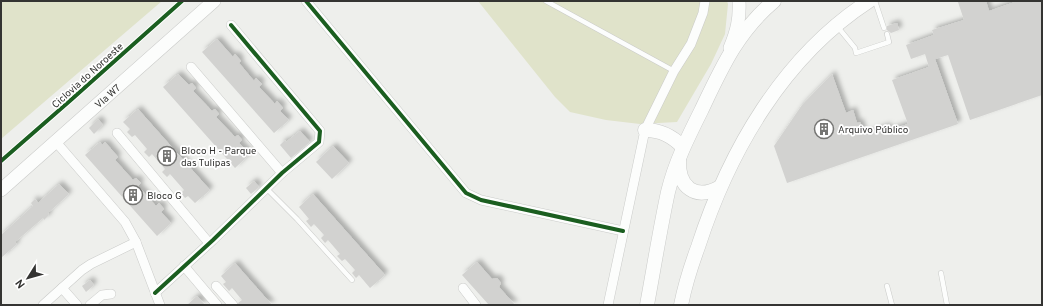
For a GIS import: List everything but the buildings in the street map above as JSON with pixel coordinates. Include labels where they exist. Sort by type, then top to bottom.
[{"type":"main road","name":"Vla W7","points":[[1,190],[214,1]]},
{"type":"main road","points":[[647,305],[668,191],[681,151],[722,67],[736,34],[740,17],[739,1]]},
{"type":"main road","points":[[722,67],[742,35],[758,14],[774,1]]},
{"type":"main road","points":[[681,305],[684,287],[705,224],[720,187],[744,138],[783,80],[808,52],[837,25],[864,3]]},
{"type":"main road","points":[[646,130],[656,130],[668,135],[681,151],[679,169],[684,182],[691,190],[695,192],[708,193],[720,187]]},
{"type":"street","points":[[306,1],[466,193],[481,200],[623,231]]},
{"type":"street","points":[[608,305],[646,130],[674,71],[691,44],[703,13],[705,1]]},
{"type":"street","points":[[155,293],[282,173],[319,142],[320,131],[231,24]]},
{"type":"street","points":[[191,68],[282,173]]},
{"type":"street","points":[[118,133],[209,243]]},
{"type":"street","points":[[56,142],[125,222],[136,242],[160,305]]},
{"type":"street","points":[[43,305],[82,270],[136,242]]},
{"type":"street","points":[[184,266],[217,305]]},
{"type":"street","points":[[216,286],[233,305]]},
{"type":"street","points":[[62,288],[77,305]]},
{"type":"street","points":[[463,288],[476,305]]},
{"type":"street","points":[[90,305],[102,295],[111,294]]},
{"type":"lane","points":[[546,1],[674,71]]},
{"type":"lane","points":[[875,1],[884,28]]},
{"type":"lane","points":[[837,25],[855,48],[856,53],[889,42],[887,34]]},
{"type":"lane","points":[[266,188],[352,280]]},
{"type":"lane","points":[[941,273],[947,305]]},
{"type":"lane","points":[[887,286],[892,305]]},
{"type":"green space","points":[[1,1],[162,1],[1,139]]},
{"type":"green space","points":[[478,1],[727,1],[728,4],[725,34],[711,64],[677,122],[640,124],[606,120],[570,112],[555,97]]},
{"type":"cycle path","name":"Ciclovia do Noroeste","points":[[1,161],[182,1]]},
{"type":"cycle path","points":[[306,1],[466,193],[481,200],[623,231]]},
{"type":"cycle path","points":[[155,293],[213,240],[282,173],[319,142],[320,131],[231,25]]},
{"type":"place","name":"Arquivo Público","points":[[824,129]]},
{"type":"place","name":"Bloco H - Parque das Tulipas","points":[[167,156]]},
{"type":"place","name":"Bloco G","points":[[133,195]]}]
